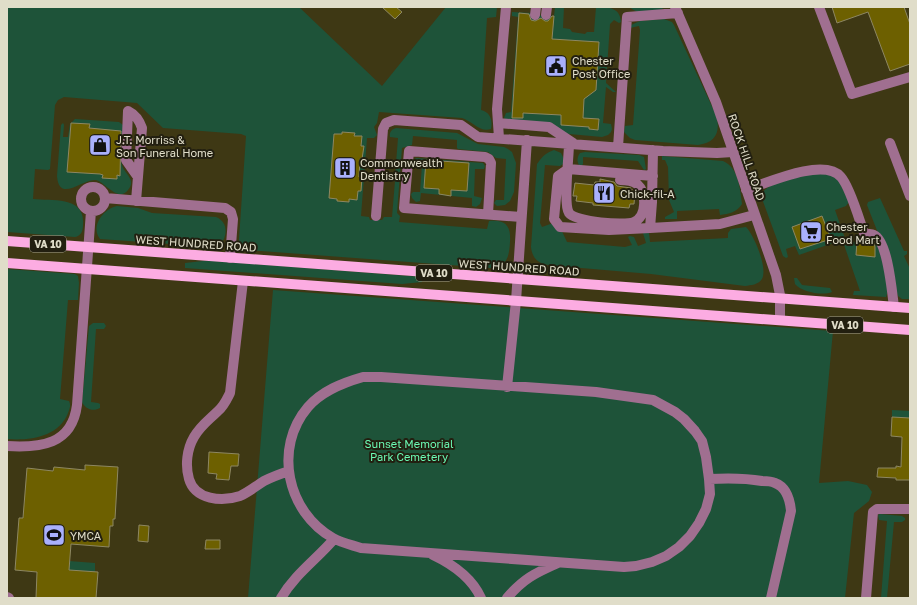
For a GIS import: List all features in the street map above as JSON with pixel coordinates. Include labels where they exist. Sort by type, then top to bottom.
[{"type":"main road","name":"WEST HUNDRED ROAD","points":[[7,240],[230,258],[910,308]]},
{"type":"main road","name":"VA 10","points":[[7,263],[910,330]]},
{"type":"street","points":[[499,138],[497,109],[506,7]]},
{"type":"street","points":[[618,148],[627,17],[624,7]]},
{"type":"street","points":[[818,7],[852,94],[910,77]]},
{"type":"street","points":[[627,17],[676,10]]},
{"type":"street","name":"ROCK HILL ROAD","points":[[676,10],[716,102],[776,275],[780,299],[780,320]]},
{"type":"street","points":[[136,201],[138,177],[142,128],[140,121],[135,115],[128,111],[126,160],[138,177]]},
{"type":"street","points":[[376,216],[383,129],[386,123],[394,120],[461,125],[478,136],[499,138],[618,148],[717,153],[733,152]]},
{"type":"street","points":[[498,123],[549,127],[572,144]]},
{"type":"street","points":[[507,387],[516,301],[527,140]]},
{"type":"street","points":[[568,169],[570,172],[582,176],[631,181],[638,185],[643,195],[644,206],[642,213],[635,222],[625,223],[589,221],[578,219],[569,213],[566,201],[568,169],[572,144]]},
{"type":"street","points":[[890,144],[910,196]]},
{"type":"street","points":[[650,228],[653,150]]},
{"type":"street","points":[[488,214],[491,163],[489,159],[485,157],[409,151],[404,208],[521,217]]},
{"type":"street","points":[[653,176],[568,169],[558,176],[554,219],[560,226],[609,230],[720,224],[754,215]]},
{"type":"street","points":[[746,190],[797,173],[816,169],[827,169],[834,171],[841,176],[846,184],[864,233],[874,235],[879,239],[883,248],[894,307]]},
{"type":"street","points":[[89,187],[97,188],[103,192],[105,198],[102,207],[96,211],[91,211],[84,208],[80,201],[80,196],[85,189],[89,187]]},
{"type":"street","points":[[105,198],[225,208],[231,212],[233,219],[230,258]]},
{"type":"street","points":[[7,446],[28,447],[55,440],[71,427],[73,422],[77,405],[91,211]]},
{"type":"street","points":[[243,280],[230,393],[219,411],[207,420],[193,439],[188,451],[187,464],[190,485],[195,491],[202,495],[223,498],[242,495],[263,482],[289,471]]},
{"type":"street","points":[[363,377],[381,377],[507,387],[596,392],[653,400],[675,412],[684,419],[702,441],[706,457],[710,494],[706,509],[699,523],[685,542],[666,556],[652,562],[624,567],[362,548],[334,539],[314,524],[297,502],[292,488],[289,471],[289,448],[292,432],[300,417],[317,398],[331,388],[363,377]]},
{"type":"street","points":[[709,479],[750,479],[775,483],[787,494],[792,511],[771,598]]},
{"type":"street","points":[[866,598],[872,512],[877,509],[910,509]]},
{"type":"street","points":[[281,598],[289,585],[302,570],[334,539]]},
{"type":"street","points":[[427,552],[458,570],[469,581],[481,598]]},
{"type":"street","points":[[507,598],[530,576],[559,562]]},
{"type":"green space","points":[[7,7],[299,7],[382,86],[446,7],[497,7],[496,17],[487,18],[481,110],[489,115],[492,123],[491,129],[487,130],[480,128],[462,118],[379,112],[377,123],[374,127],[377,135],[374,138],[367,138],[361,216],[369,217],[370,220],[382,220],[384,217],[392,217],[395,181],[388,180],[386,178],[388,175],[395,176],[398,138],[390,137],[391,131],[396,128],[457,133],[478,144],[504,147],[512,152],[516,163],[514,192],[510,201],[505,205],[497,206],[494,203],[496,200],[504,200],[506,159],[496,158],[488,152],[458,149],[457,140],[413,136],[412,145],[402,148],[397,213],[400,216],[399,222],[487,229],[489,221],[500,221],[506,225],[510,232],[508,257],[504,263],[490,268],[247,250],[239,243],[246,136],[241,134],[163,128],[137,103],[64,97],[58,100],[55,105],[50,169],[35,169],[33,199],[58,200],[74,205],[79,209],[82,216],[82,231],[79,236],[75,237],[7,232]]},
{"type":"green space","name":"Chester Post Office","points":[[555,7],[564,7],[563,28],[570,29],[572,32],[585,34],[587,32],[594,32],[596,7],[613,9],[620,17],[621,22],[619,23],[614,20],[610,24],[606,83],[616,92],[613,92],[606,87],[603,123],[611,124],[612,129],[608,135],[602,137],[569,134],[507,120],[504,118],[506,113],[511,112],[518,17],[512,16],[512,12],[554,16]]},
{"type":"green space","points":[[630,7],[665,7],[657,11],[642,13],[633,10]]},
{"type":"green space","points":[[664,19],[672,22],[674,25],[716,115],[718,126],[716,135],[709,142],[704,144],[698,145],[635,140],[630,138],[624,132],[625,126],[633,125],[640,30],[639,26],[630,28],[631,25],[640,21]]},
{"type":"green space","points":[[75,119],[119,122],[123,125],[121,161],[123,168],[131,180],[128,190],[124,193],[116,193],[96,180],[91,180],[67,189],[62,188],[59,184],[57,176],[61,125],[63,123],[64,125],[63,137],[68,137],[70,124]]},
{"type":"green space","points":[[554,150],[561,153],[564,159],[563,164],[560,166],[545,165],[540,223],[542,227],[553,223],[560,227],[567,242],[625,247],[632,245],[628,237],[630,236],[634,237],[638,246],[646,243],[643,233],[645,232],[649,233],[650,242],[728,238],[728,233],[731,229],[746,227],[753,237],[762,260],[762,279],[756,284],[745,286],[651,274],[553,266],[540,262],[534,257],[531,247],[537,164],[548,152]]},
{"type":"green space","points":[[580,153],[639,155],[644,157],[646,169],[644,170],[638,161],[583,157],[583,164],[581,167],[578,164],[578,158]]},
{"type":"green space","points":[[662,156],[723,161],[728,164],[736,174],[742,204],[735,211],[727,214],[720,215],[719,209],[677,211],[677,219],[665,219],[665,217],[674,212],[669,200],[668,167],[665,160],[662,160]]},
{"type":"green space","points":[[416,158],[483,163],[485,166],[484,169],[475,169],[474,196],[482,198],[480,204],[476,207],[472,206],[472,198],[421,193],[420,201],[416,202],[412,198],[411,194],[413,192],[420,192],[422,165],[414,164],[414,160]]},
{"type":"green space","points":[[824,172],[838,179],[849,202],[846,206],[835,210],[847,244],[857,241],[856,255],[874,257],[876,242],[879,246],[887,279],[886,297],[853,295],[854,291],[860,291],[841,236],[832,239],[833,243],[799,255],[795,246],[786,249],[788,257],[786,258],[783,256],[761,196],[764,190],[779,182]]},
{"type":"green space","points":[[880,198],[904,251],[907,251],[907,254],[904,256],[910,269],[910,299],[902,299],[898,296],[878,233],[867,205],[868,202]]},
{"type":"green space","points":[[117,206],[138,208],[152,213],[216,217],[220,219],[225,226],[226,230],[224,239],[218,247],[213,247],[100,239],[96,229],[97,224],[107,211]]},
{"type":"green space","points":[[203,261],[423,277],[422,282],[402,284],[185,268],[185,263]]},
{"type":"green space","points":[[7,269],[75,274],[78,276],[78,300],[68,300],[60,399],[69,401],[70,408],[64,421],[58,427],[51,432],[34,438],[7,439]]},
{"type":"green space","points":[[794,278],[797,278],[802,285],[830,288],[832,292],[823,294],[807,291],[795,284]]},
{"type":"green space","name":"Sunset Memorial Park Cemetery","points":[[273,290],[833,331],[819,483],[848,481],[867,485],[872,492],[869,501],[854,513],[845,598],[248,598]]},
{"type":"green space","points":[[93,323],[104,323],[106,326],[104,329],[96,329],[91,402],[100,404],[100,408],[95,410],[87,408],[82,402],[89,326]]},
{"type":"green space","points":[[892,410],[910,411],[910,434],[892,417]]},
{"type":"green space","points":[[878,515],[902,516],[905,518],[902,522],[894,522],[887,598],[881,598],[887,521],[879,520]]},
{"type":"green space","points":[[69,561],[95,563],[95,572],[83,571],[67,598]]},
{"type":"building","points":[[382,7],[396,7],[402,12],[395,19]]},
{"type":"building","points":[[832,7],[904,7],[910,24],[910,64],[890,71],[868,12],[837,23]]},
{"type":"building","name":"Chester Post Office","points":[[519,13],[529,14],[531,20],[535,21],[541,18],[548,21],[552,16],[554,16],[552,39],[599,42],[596,90],[584,99],[583,118],[599,119],[598,130],[589,129],[589,127],[561,125],[561,115],[523,113],[523,118],[512,118]]},
{"type":"building","name":"J.T. Morriss & Son Funeral Home","points":[[71,123],[90,124],[89,128],[121,131],[120,176],[117,175],[117,179],[102,178],[103,175],[100,174],[67,172]]},
{"type":"building","name":"Commonwealth Dentistry","points":[[342,132],[355,133],[354,136],[362,136],[361,146],[364,146],[362,159],[360,159],[359,177],[362,177],[361,191],[358,191],[357,200],[349,199],[349,202],[337,201],[337,199],[329,198],[334,134],[342,134]]},
{"type":"building","points":[[426,160],[469,163],[467,191],[451,190],[451,196],[439,194],[439,189],[424,188]]},
{"type":"building","name":"Chick-fil-A","points":[[600,179],[614,182],[617,186],[631,188],[630,190],[635,192],[634,204],[630,204],[629,208],[593,205],[593,203],[576,201],[577,196],[573,196],[575,183],[594,185],[595,182],[600,182]]},
{"type":"building","name":"Chester Food Mart","points":[[822,216],[831,239],[800,249],[792,227]]},
{"type":"building","points":[[857,241],[874,243],[875,257],[856,255]]},
{"type":"building","points":[[892,417],[910,418],[910,480],[896,480],[896,478],[877,477],[878,468],[896,468],[896,466],[901,467],[902,437],[891,436]]},
{"type":"building","points":[[209,452],[239,454],[238,466],[231,466],[229,480],[216,479],[217,474],[208,473]]},
{"type":"building","name":"YMCA","points":[[85,465],[118,467],[115,519],[113,519],[113,526],[110,526],[109,547],[71,544],[69,570],[98,572],[96,598],[36,598],[37,572],[15,570],[19,518],[23,518],[27,468],[53,471],[54,467],[85,470]]},
{"type":"building","points":[[139,525],[149,526],[148,542],[138,541]]},
{"type":"building","points":[[206,540],[220,540],[220,549],[205,549]]},
{"type":"place","name":"Chester Post Office","points":[[556,66]]},
{"type":"place","name":"J.T. Morriss & Son Funeral Home","points":[[100,145]]},
{"type":"place","name":"Commonwealth Dentistry","points":[[345,168]]},
{"type":"place","name":"Chick-fil-A","points":[[604,193]]},
{"type":"place","name":"Chester Food Mart","points":[[811,232]]},
{"type":"place","name":"YMCA","points":[[54,535]]}]
